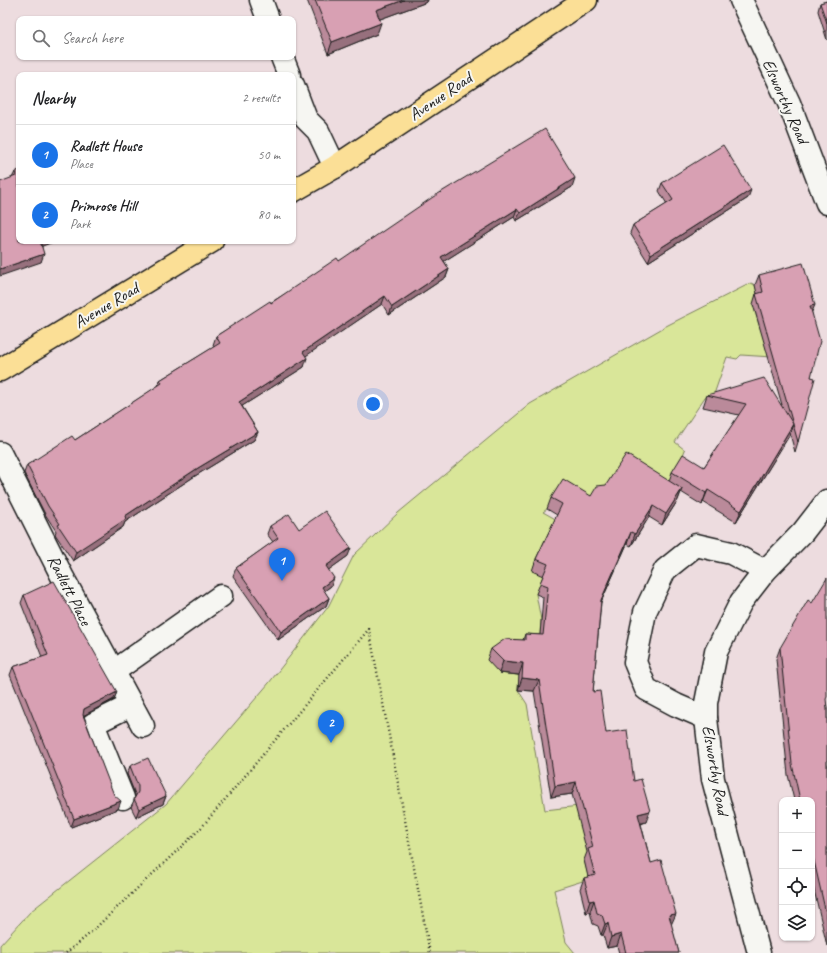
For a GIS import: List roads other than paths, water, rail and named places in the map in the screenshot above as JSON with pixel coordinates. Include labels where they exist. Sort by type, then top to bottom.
[{"type":"main road","name":"Avenue Road","points":[[296,190],[335,167],[586,0]]},
{"type":"main road","name":"Avenue Road","points":[[0,370],[207,244]]},
{"type":"street","points":[[261,0],[267,16]]},
{"type":"street","name":"Elsworthy Road","points":[[742,0],[789,103],[827,203]]},
{"type":"street","points":[[283,60],[288,72]]},
{"type":"street","points":[[296,94],[306,119],[318,131],[335,167]]},
{"type":"street","name":"Radlett Place","points":[[0,453],[113,672],[143,726]]},
{"type":"street","name":"Elsworthy Road","points":[[759,953],[714,779],[706,718],[706,703],[716,652],[741,602],[765,571],[803,532],[827,501]]},
{"type":"street","points":[[706,718],[676,705],[646,689],[635,662],[645,612],[665,570],[696,545],[731,553],[765,571]]},
{"type":"street","points":[[113,672],[221,596]]},
{"type":"street","points":[[123,798],[93,724],[131,705]]},
{"type":"place","name":"Radlett House","points":[[282,581]]},
{"type":"place","name":"Primrose Hill","points":[[331,743]]}]
